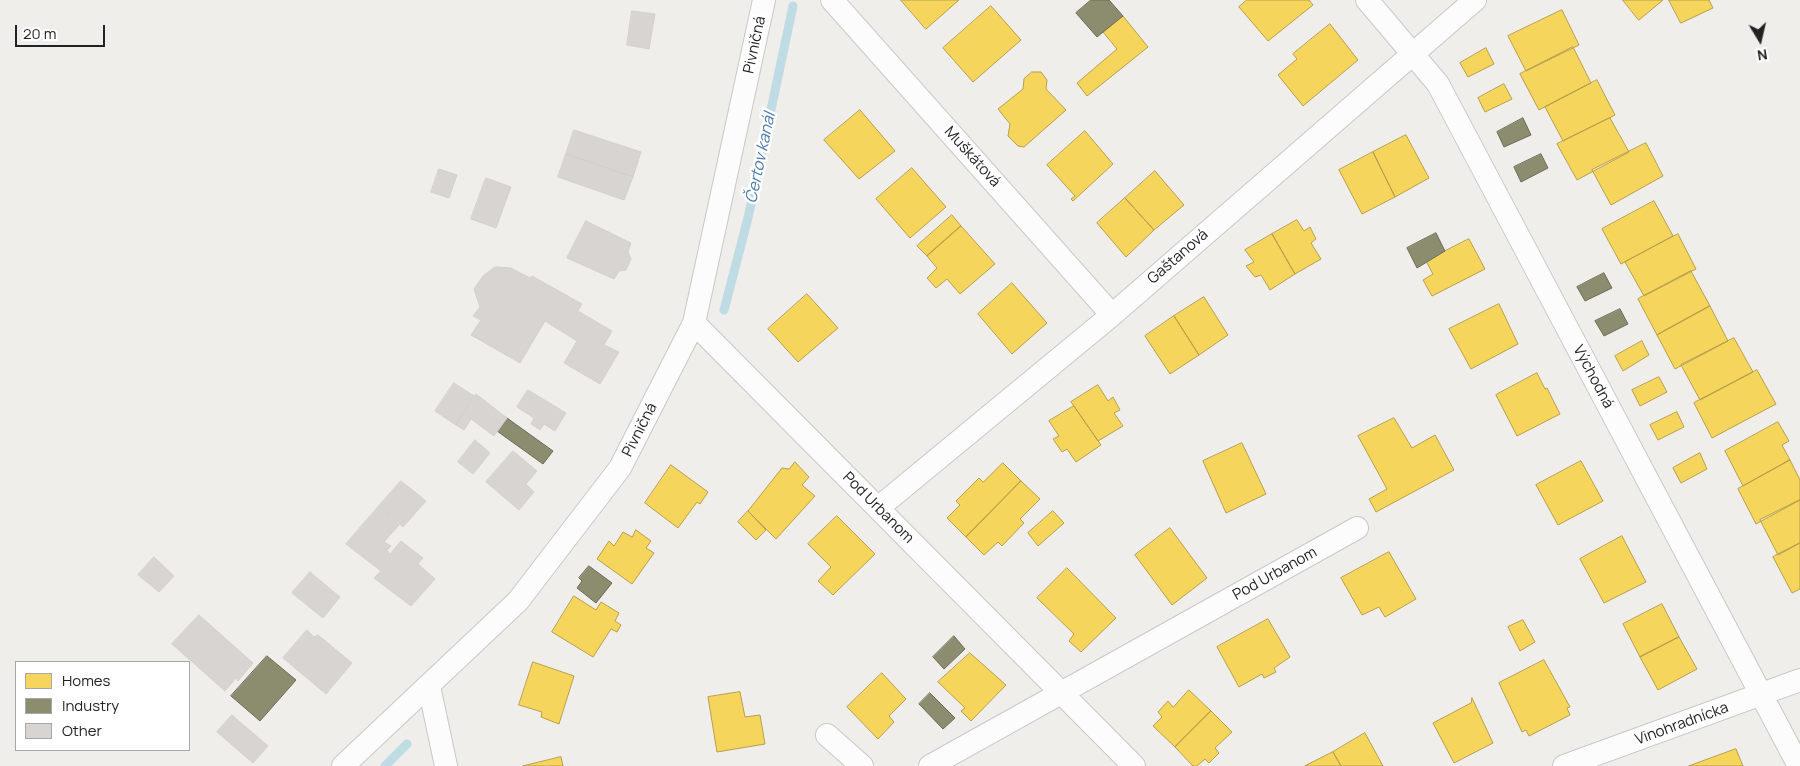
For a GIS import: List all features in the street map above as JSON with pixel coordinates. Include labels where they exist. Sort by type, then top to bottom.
[{"type":"street","name":"Pivničná","points":[[343,766],[518,601],[620,468],[694,323],[764,0]]},
{"type":"street","name":"Muškátová","points":[[832,0],[1112,314]]},
{"type":"street","name":"Východná","points":[[1367,0],[1438,84],[1799,766]]},
{"type":"street","name":"Gaštanová","points":[[878,508],[1112,314],[1474,0]]},
{"type":"street","name":"Pod Urbanom","points":[[694,323],[1134,766]]},
{"type":"street","name":"Pod Urbanom","points":[[930,766],[1357,528]]},
{"type":"street","name":"Vinohradnícka","points":[[1564,766],[1800,680]]},
{"type":"street","points":[[429,686],[446,766]]},
{"type":"street","points":[[827,735],[862,766]]},
{"type":"building: Homes","points":[[901,0],[959,0],[926,29]]},
{"type":"building: Homes","points":[[1247,0],[1309,0],[1313,5],[1268,41],[1239,7]]},
{"type":"building: Homes","points":[[1623,0],[1663,0],[1639,20]]},
{"type":"building: Homes","points":[[1669,0],[1709,0],[1713,8],[1681,23]]},
{"type":"building: Homes","points":[[991,6],[1021,40],[973,82],[943,48]]},
{"type":"building: Homes","points":[[1562,10],[1579,45],[1526,71],[1508,36]]},
{"type":"building: Homes","points":[[1123,16],[1148,47],[1087,96],[1077,83],[1117,49],[1103,32]]},
{"type":"building: Homes","points":[[1330,24],[1358,60],[1303,106],[1278,75],[1297,59],[1293,54]]},
{"type":"building: Homes","points":[[1573,47],[1591,83],[1539,110],[1520,74]]},
{"type":"building: Homes","points":[[1486,48],[1494,64],[1468,77],[1460,63]]},
{"type":"building: Homes","points":[[1032,72],[1041,72],[1047,80],[1046,89],[1066,110],[1024,147],[1018,146],[1008,136],[1010,124],[998,109],[1023,89],[1024,79]]},
{"type":"building: Homes","points":[[1597,80],[1615,115],[1563,141],[1545,107]]},
{"type":"building: Homes","points":[[1504,84],[1512,99],[1485,112],[1478,98]]},
{"type":"building: Homes","points":[[860,110],[895,151],[859,179],[824,140]]},
{"type":"building: Homes","points":[[1610,118],[1629,152],[1577,180],[1557,144]]},
{"type":"building: Homes","points":[[1085,131],[1113,164],[1073,201],[1071,199],[1075,196],[1047,165]]},
{"type":"building: Homes","points":[[1406,135],[1429,178],[1395,197],[1373,152]]},
{"type":"building: Homes","points":[[1646,143],[1663,176],[1611,205],[1592,170]]},
{"type":"building: Homes","points":[[1373,152],[1395,197],[1362,214],[1339,170]]},
{"type":"building: Homes","points":[[912,168],[946,207],[910,238],[876,199]]},
{"type":"building: Homes","points":[[1155,171],[1184,205],[1154,230],[1125,198]]},
{"type":"building: Homes","points":[[1125,198],[1154,230],[1126,257],[1097,223]]},
{"type":"building: Homes","points":[[1654,201],[1673,236],[1621,264],[1602,229]]},
{"type":"building: Homes","points":[[952,215],[961,226],[927,256],[917,246]]},
{"type":"building: Homes","points":[[1297,220],[1304,231],[1310,227],[1316,239],[1311,243],[1321,259],[1295,274],[1272,234]]},
{"type":"building: Homes","points":[[961,226],[995,264],[960,294],[947,279],[936,288],[927,278],[937,268],[927,256]]},
{"type":"building: Homes","points":[[1272,234],[1295,274],[1270,290],[1261,275],[1255,277],[1246,266],[1254,262],[1245,250]]},
{"type":"building: Homes","points":[[1678,234],[1696,269],[1644,296],[1625,262]]},
{"type":"building: Homes","points":[[1469,239],[1485,269],[1432,296],[1423,280],[1433,274],[1426,261]]},
{"type":"building: Homes","points":[[1691,271],[1710,306],[1657,335],[1638,299]]},
{"type":"building: Homes","points":[[1012,283],[1047,323],[1012,354],[978,314]]},
{"type":"building: Homes","points":[[807,294],[838,328],[798,362],[768,329]]},
{"type":"building: Homes","points":[[1204,297],[1228,335],[1199,355],[1174,316]]},
{"type":"building: Homes","points":[[1499,304],[1518,344],[1471,369],[1449,329]]},
{"type":"building: Homes","points":[[1710,306],[1728,341],[1675,369],[1657,335]]},
{"type":"building: Homes","points":[[1174,316],[1199,355],[1170,374],[1145,336]]},
{"type":"building: Homes","points":[[1734,338],[1753,372],[1700,400],[1681,365]]},
{"type":"building: Homes","points":[[1642,341],[1649,355],[1623,371],[1615,356]]},
{"type":"building: Homes","points":[[1757,370],[1776,404],[1712,438],[1694,403]]},
{"type":"building: Homes","points":[[1537,373],[1560,414],[1517,436],[1496,395]]},
{"type":"building: Homes","points":[[1659,377],[1667,392],[1640,406],[1632,390]]},
{"type":"building: Homes","points":[[1098,385],[1108,401],[1113,397],[1120,410],[1114,413],[1123,426],[1098,441],[1071,402]]},
{"type":"building: Homes","points":[[1074,406],[1101,445],[1076,462],[1067,449],[1062,452],[1053,439],[1059,436],[1049,421]]},
{"type":"building: Homes","points":[[1677,412],[1684,427],[1658,440],[1650,425]]},
{"type":"building: Homes","points":[[1394,418],[1412,448],[1435,435],[1454,470],[1376,512],[1369,499],[1387,489],[1358,436]]},
{"type":"building: Homes","points":[[1778,422],[1789,441],[1782,445],[1790,460],[1743,486],[1725,451]]},
{"type":"building: Homes","points":[[1242,443],[1266,494],[1226,513],[1203,461]]},
{"type":"building: Homes","points":[[1700,453],[1707,469],[1681,483],[1673,468]]},
{"type":"building: Homes","points":[[1790,460],[1800,480],[1800,500],[1756,524],[1738,489]]},
{"type":"building: Homes","points":[[1581,461],[1603,501],[1558,525],[1536,485]]},
{"type":"building: Homes","points":[[795,462],[809,477],[802,485],[815,496],[776,539],[748,511],[782,468],[789,469]]},
{"type":"building: Homes","points":[[1003,463],[1021,481],[966,537],[947,518],[960,505],[956,501],[979,478],[983,482]]},
{"type":"building: Homes","points":[[671,465],[708,492],[700,504],[697,502],[678,528],[645,503]]},
{"type":"building: Homes","points":[[1021,481],[1040,499],[1020,519],[1024,523],[1002,546],[998,542],[984,555],[966,537]]},
{"type":"building: Homes","points":[[1800,500],[1800,543],[1778,555],[1760,520]]},
{"type":"building: Homes","points":[[748,511],[766,530],[756,540],[738,522]]},
{"type":"building: Homes","points":[[1053,511],[1064,523],[1038,546],[1028,533]]},
{"type":"building: Homes","points":[[837,516],[875,554],[833,595],[818,581],[831,567],[808,544]]},
{"type":"building: Homes","points":[[1170,528],[1207,578],[1172,605],[1135,555]]},
{"type":"building: Homes","points":[[636,530],[651,541],[646,548],[654,553],[632,584],[597,559],[609,541],[614,546],[623,532],[632,537]]},
{"type":"building: Homes","points":[[1622,536],[1646,582],[1604,603],[1580,559]]},
{"type":"building: Homes","points":[[1800,543],[1800,589],[1792,593],[1773,557]]},
{"type":"building: Homes","points":[[1389,552],[1416,599],[1385,617],[1379,607],[1362,615],[1341,578]]},
{"type":"building: Homes","points":[[1067,568],[1116,618],[1081,652],[1069,641],[1074,634],[1037,598]]},
{"type":"building: Homes","points":[[574,596],[596,610],[601,602],[619,613],[615,621],[621,625],[617,632],[611,629],[593,657],[552,632]]},
{"type":"building: Homes","points":[[1662,604],[1679,637],[1640,657],[1623,624]]},
{"type":"building: Homes","points":[[1268,619],[1290,657],[1274,668],[1276,672],[1264,678],[1262,674],[1239,687],[1217,647]]},
{"type":"building: Homes","points":[[1523,620],[1535,642],[1520,651],[1508,627]]},
{"type":"building: Homes","points":[[1679,637],[1697,669],[1658,690],[1640,657]]},
{"type":"building: Homes","points":[[970,653],[1006,685],[971,721],[961,711],[965,708],[938,682]]},
{"type":"building: Homes","points":[[1544,660],[1570,707],[1567,708],[1570,715],[1529,736],[1526,730],[1522,732],[1499,683]]},
{"type":"building: Homes","points":[[533,662],[574,676],[559,724],[541,717],[542,712],[519,705]]},
{"type":"building: Homes","points":[[882,673],[906,699],[889,716],[894,722],[878,739],[847,707]]},
{"type":"building: Homes","points":[[1189,690],[1211,711],[1175,747],[1153,726],[1162,717],[1158,712],[1168,701],[1173,707]]},
{"type":"building: Homes","points":[[740,692],[745,717],[760,715],[765,744],[717,752],[708,697]]},
{"type":"building: Homes","points":[[1472,698],[1493,743],[1454,763],[1433,723],[1471,703]]},
{"type":"building: Homes","points":[[1211,711],[1232,732],[1215,748],[1219,753],[1209,763],[1205,759],[1197,766],[1193,766],[1175,747]]},
{"type":"building: Homes","points":[[1365,733],[1383,766],[1341,766],[1333,752]]},
{"type":"building: Homes","points":[[1736,749],[1743,766],[1689,766]]},
{"type":"building: Homes","points":[[1333,752],[1341,766],[1305,766]]},
{"type":"building: Homes","points":[[561,757],[563,766],[523,766]]},
{"type":"building: Industry","points":[[1091,0],[1109,0],[1123,16],[1097,37],[1076,13]]},
{"type":"building: Industry","points":[[1523,118],[1531,135],[1504,147],[1497,132]]},
{"type":"building: Industry","points":[[1541,154],[1548,168],[1521,182],[1514,167]]},
{"type":"building: Industry","points":[[1436,233],[1445,251],[1417,268],[1407,248]]},
{"type":"building: Industry","points":[[1604,273],[1612,288],[1585,301],[1577,287]]},
{"type":"building: Industry","points":[[1620,309],[1628,324],[1604,336],[1595,321]]},
{"type":"building: Industry","points":[[507,418],[553,451],[543,464],[497,431]]},
{"type":"building: Industry","points":[[589,566],[612,583],[596,603],[577,588],[582,581],[579,578]]},
{"type":"building: Industry","points":[[954,636],[965,649],[944,669],[933,657]]},
{"type":"building: Industry","points":[[267,656],[296,680],[260,721],[231,696]]},
{"type":"building: Industry","points":[[930,693],[955,718],[943,729],[919,704]]},
{"type":"building: Other","points":[[632,11],[655,14],[649,49],[627,45]]},
{"type":"building: Other","points":[[574,130],[641,152],[633,177],[566,154]]},
{"type":"building: Other","points":[[566,154],[633,177],[624,200],[558,177]]},
{"type":"building: Other","points":[[439,169],[457,175],[449,198],[431,192]]},
{"type":"building: Other","points":[[486,178],[511,187],[496,228],[471,219]]},
{"type":"building: Other","points":[[586,221],[631,243],[628,252],[631,259],[626,270],[619,271],[614,279],[567,258]]},
{"type":"building: Other","points":[[495,267],[511,268],[530,278],[532,276],[582,304],[578,311],[612,331],[604,345],[619,352],[600,384],[564,363],[577,341],[545,321],[520,363],[471,335],[481,320],[473,316],[480,307],[474,289],[483,276]]},
{"type":"building: Other","points":[[454,383],[474,396],[456,425],[435,411]]},
{"type":"building: Other","points":[[528,390],[566,413],[555,431],[544,424],[540,430],[531,424],[534,418],[517,407]]},
{"type":"building: Other","points":[[476,394],[507,418],[494,436],[471,419],[464,430],[456,425]]},
{"type":"building: Other","points":[[475,440],[490,453],[473,474],[458,462]]},
{"type":"building: Other","points":[[513,451],[537,471],[526,484],[534,492],[519,510],[486,482]]},
{"type":"building: Other","points":[[401,481],[426,501],[403,527],[379,506]]},
{"type":"building: Other","points":[[379,506],[399,525],[384,542],[391,546],[387,550],[390,554],[401,541],[423,558],[418,564],[435,579],[411,606],[374,578],[381,571],[346,544]]},
{"type":"building: Other","points":[[154,557],[174,576],[159,592],[138,575]]},
{"type":"building: Other","points":[[310,572],[340,597],[323,618],[292,593]]},
{"type":"building: Other","points":[[199,615],[253,663],[238,681],[236,678],[225,691],[172,644]]},
{"type":"building: Other","points":[[307,630],[314,637],[318,635],[352,663],[326,694],[283,658]]},
{"type":"building: Other","points":[[232,715],[268,746],[253,763],[217,732]]},
{"type":"waterway","name":"Čertov kanál","points":[[724,310],[748,218],[793,6]]},
{"type":"waterway","name":"Čertov kanál","points":[[385,766],[407,744]]}]
